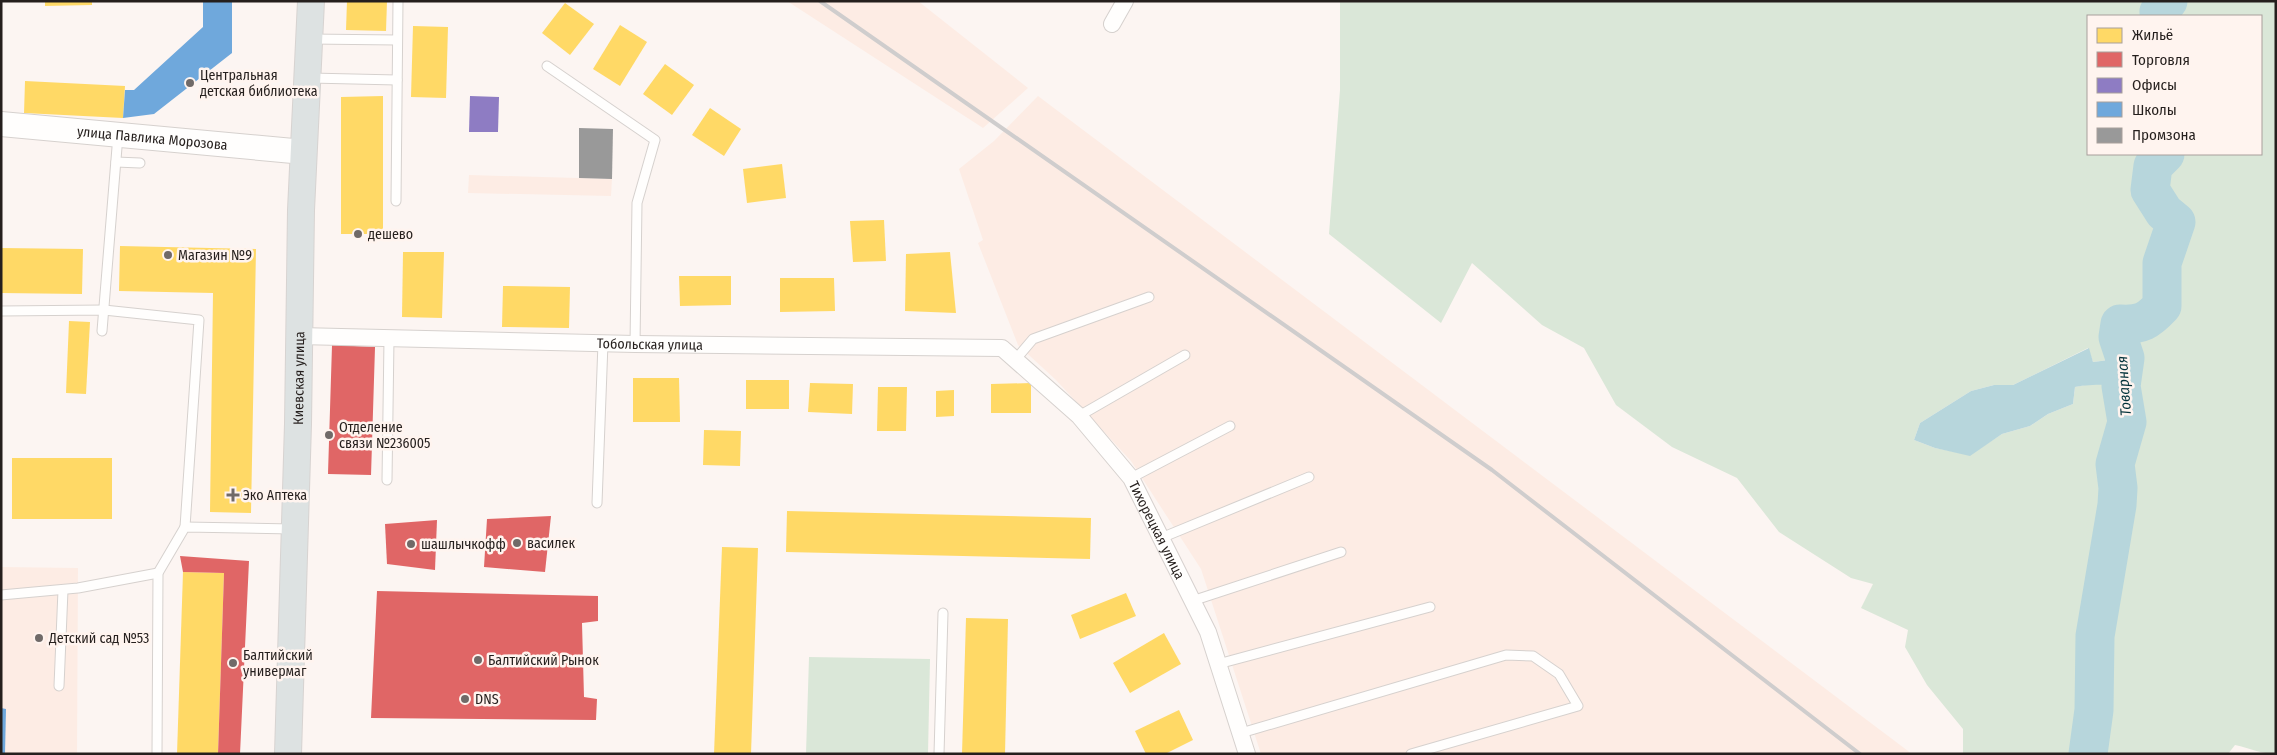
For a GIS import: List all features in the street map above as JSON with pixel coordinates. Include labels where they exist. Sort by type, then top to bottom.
[{"type":"main road","name":"Киевская улица","points":[[288,754],[304,152],[311,1]]},
{"type":"street","points":[[1112,24],[1125,1]]},
{"type":"street","name":"улица Павлика Морозова","points":[[1,124],[304,152]]},
{"type":"street","name":"Тобольская улица","points":[[299,336],[635,344],[1002,348]]},
{"type":"street","name":"Тихорецкая улица","points":[[1002,348],[1079,416],[1131,478],[1208,632],[1247,754]]},
{"type":"lane","points":[[396,202],[398,1]]},
{"type":"lane","points":[[309,38],[397,40]]},
{"type":"lane","points":[[546,66],[655,140],[637,203],[635,344]]},
{"type":"lane","points":[[307,78],[397,80]]},
{"type":"lane","points":[[102,331],[118,135]]},
{"type":"lane","points":[[116,162],[140,163]]},
{"type":"lane","points":[[1016,359],[1033,339],[1149,297]]},
{"type":"lane","points":[[1,310],[104,310],[199,320],[185,527],[158,574],[156,754]]},
{"type":"lane","points":[[387,480],[389,339]]},
{"type":"lane","points":[[597,503],[603,343]]},
{"type":"lane","points":[[1079,416],[1185,355]]},
{"type":"lane","points":[[1131,478],[1230,426]]},
{"type":"lane","points":[[1161,538],[1309,477]]},
{"type":"lane","points":[[185,527],[294,529]]},
{"type":"lane","points":[[1192,600],[1341,552]]},
{"type":"lane","points":[[1,595],[63,590],[158,574]]},
{"type":"lane","points":[[59,686],[63,590]]},
{"type":"lane","points":[[1218,664],[1430,607]]},
{"type":"lane","points":[[939,754],[942,613]]},
{"type":"lane","points":[[1240,733],[1506,655],[1533,656],[1560,674],[1578,706],[1411,754]]},
{"type":"shaded area","points":[[787,1],[918,1],[1028,88],[983,128]]},
{"type":"shaded area","points":[[1038,96],[1912,754],[1261,754],[1201,569],[1131,461],[1056,380],[1018,345],[978,243],[983,240],[959,169],[994,141]]},
{"type":"shaded area","points":[[469,175],[612,179],[611,196],[468,193]]},
{"type":"shaded area","name":"Детский сад №53","points":[[1,567],[78,568],[77,754],[1,754]]},
{"type":"green space","points":[[1340,1],[2276,1],[2276,754],[2235,745],[2228,754],[1963,754],[1963,729],[1927,685],[1905,647],[1908,630],[1861,608],[1873,584],[1851,578],[1779,532],[1737,478],[1672,447],[1616,405],[1584,348],[1542,325],[1472,263],[1441,323],[1329,234],[1340,90]],"holes":[[[2088,348],[2093,362],[2125,358],[2121,386],[2095,383],[2075,387],[2073,404],[2048,414],[2030,426],[2002,434],[1970,455],[1935,448],[1914,440],[1920,423],[1971,391],[1994,385],[2013,385]]]},
{"type":"green space","points":[[809,657],[930,659],[928,754],[806,754]]},
{"type":"water","points":[[2089,348],[2093,362],[2125,358],[2137,366],[2141,385],[2075,387],[2073,404],[2048,414],[2030,426],[2002,434],[1970,456],[1935,448],[1914,440],[1920,423],[1971,391],[1994,385],[2013,385]]},
{"type":"building: Жильё","points":[[45,1],[92,1],[92,5],[45,6]]},
{"type":"building: Жильё","points":[[347,1],[387,1],[386,31],[346,30]]},
{"type":"building: Жильё","points":[[565,3],[594,24],[570,55],[542,33]]},
{"type":"building: Жильё","points":[[620,25],[647,42],[620,86],[593,69]]},
{"type":"building: Жильё","points":[[413,26],[448,27],[446,98],[411,97]]},
{"type":"building: Жильё","points":[[665,64],[694,85],[672,115],[643,94]]},
{"type":"building: Жильё","points":[[25,81],[125,86],[123,118],[24,113]]},
{"type":"building: Жильё","points":[[383,96],[383,234],[341,234],[341,97]]},
{"type":"building: Жильё","points":[[710,108],[741,129],[724,156],[692,135]]},
{"type":"building: Жильё","points":[[782,164],[786,198],[747,203],[743,169]]},
{"type":"building: Жильё","points":[[884,220],[886,261],[853,262],[850,221]]},
{"type":"building: Жильё","points":[[120,246],[256,249],[251,513],[210,512],[213,293],[119,291]]},
{"type":"building: Жильё","points":[[1,248],[83,249],[82,294],[1,293]]},
{"type":"building: Жильё","points":[[403,252],[444,252],[442,318],[402,317]]},
{"type":"building: Жильё","points":[[950,252],[956,313],[905,311],[906,254]]},
{"type":"building: Жильё","points":[[679,276],[731,276],[731,305],[680,306]]},
{"type":"building: Жильё","points":[[780,278],[834,278],[835,311],[780,312]]},
{"type":"building: Жильё","points":[[503,286],[570,287],[569,328],[502,327]]},
{"type":"building: Жильё","points":[[69,321],[90,322],[86,394],[66,393]]},
{"type":"building: Жильё","points":[[633,378],[679,378],[680,422],[633,422]]},
{"type":"building: Жильё","points":[[746,380],[789,380],[789,409],[746,409]]},
{"type":"building: Жильё","points":[[810,383],[853,384],[852,414],[808,412]]},
{"type":"building: Жильё","points":[[1031,383],[1031,413],[991,413],[991,384]]},
{"type":"building: Жильё","points":[[878,387],[907,387],[906,431],[877,431]]},
{"type":"building: Жильё","points":[[954,390],[954,416],[936,417],[936,391]]},
{"type":"building: Жильё","points":[[704,430],[741,431],[740,466],[703,465]]},
{"type":"building: Жильё","points":[[12,458],[112,458],[112,519],[12,519]]},
{"type":"building: Жильё","points":[[787,511],[1091,518],[1090,559],[786,552]]},
{"type":"building: Жильё","points":[[722,547],[758,548],[751,754],[714,754]]},
{"type":"building: Жильё","points":[[183,572],[224,573],[218,754],[177,754]]},
{"type":"building: Жильё","points":[[1126,593],[1136,616],[1080,639],[1071,615]]},
{"type":"building: Жильё","points":[[966,618],[1008,619],[1005,754],[962,754]]},
{"type":"building: Жильё","points":[[1164,633],[1181,664],[1130,693],[1113,663]]},
{"type":"building: Жильё","points":[[1179,710],[1193,740],[1165,754],[1146,754],[1135,731]]},
{"type":"building: Торговля","points":[[332,345],[375,347],[371,475],[328,474]]},
{"type":"building: Торговля","name":"василек","points":[[551,516],[545,572],[484,567],[487,519]]},
{"type":"building: Торговля","name":"шашлычкофф","points":[[437,520],[435,570],[387,564],[385,524]]},
{"type":"building: Торговля","name":"Балтийский универмаг","points":[[180,556],[249,561],[240,754],[218,754],[224,573],[183,572]]},
{"type":"building: Торговля","name":"Балтийский Рынок","points":[[377,591],[598,596],[598,621],[582,623],[584,697],[597,699],[596,720],[371,718]]},
{"type":"building: Офисы","points":[[470,96],[499,97],[498,132],[469,132]]},
{"type":"building: Школы","points":[[203,1],[232,1],[232,53],[154,114],[123,118],[125,90],[134,90],[203,27]]},
{"type":"building: Школы","points":[[1,708],[6,709],[5,754],[1,754]]},
{"type":"building: Промзона","points":[[579,128],[613,129],[612,179],[579,178]]},
{"type":"waterway","name":"Товарная","points":[[2160,15],[2159,12],[2168,1]]},
{"type":"waterway","name":"Товарная","points":[[2088,754],[2094,710],[2095,636],[2117,505],[2118,488],[2115,464],[2127,422],[2121,386],[2125,358],[2118,337],[2120,324],[2134,324],[2144,321],[2162,306],[2162,263],[2176,222],[2164,212],[2150,190],[2153,166],[2164,155]]},
{"type":"railway","points":[[820,1],[1492,470],[1860,754]]},
{"type":"place","name":"Центральная детская библиотека","points":[[190,83]]},
{"type":"place","name":"дешево","points":[[358,234]]},
{"type":"place","name":"Магазин №9","points":[[168,255]]},
{"type":"place","name":"Отделение связи №236005","points":[[329,435]]},
{"type":"place","name":"Эко Аптека","points":[[233,495]]},
{"type":"place","name":"василек","points":[[517,543]]},
{"type":"place","name":"шашлычкофф","points":[[411,544]]},
{"type":"place","name":"Детский сад №53","points":[[39,638]]},
{"type":"place","name":"Балтийский Рынок","points":[[478,660]]},
{"type":"place","name":"Балтийский универмаг","points":[[233,663]]},
{"type":"place","name":"DNS","points":[[465,699]]}]
